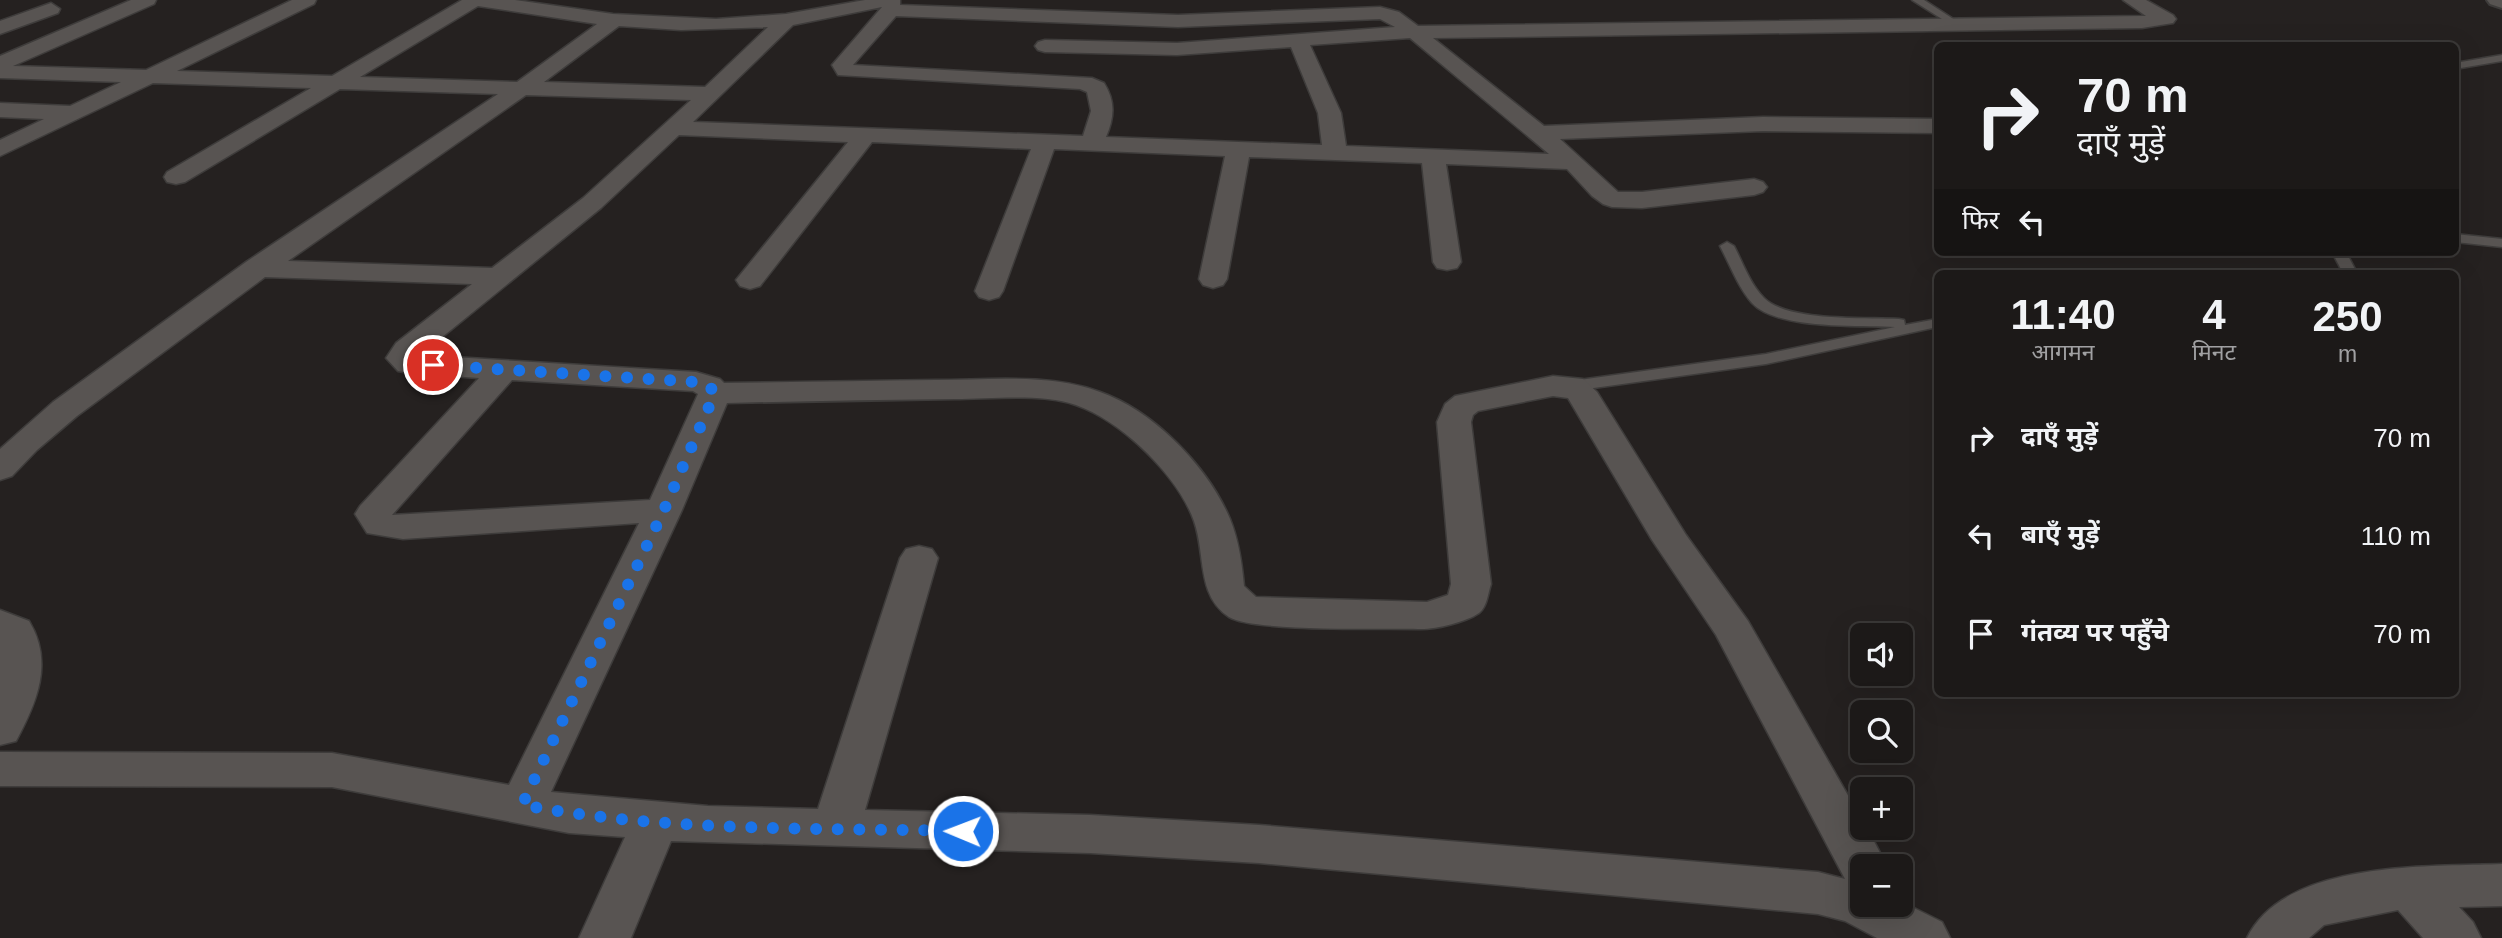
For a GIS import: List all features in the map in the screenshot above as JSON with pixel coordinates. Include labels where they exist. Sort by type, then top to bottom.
[{"type":"street","points":[[0,64],[148,0]]},
{"type":"street","points":[[0,149],[307,0]]},
{"type":"street","points":[[176,177],[331,82],[473,0],[615,20],[657,22],[762,23],[890,3],[1074,18],[1178,21],[1265,9],[1365,13],[1396,10],[1413,32],[1574,162],[1606,196],[1619,200],[1754,187]]},
{"type":"street","points":[[1074,18],[1087,0]]},
{"type":"street","points":[[1045,46],[1177,49],[1413,32],[2142,22],[2166,19],[2132,0]]},
{"type":"street","points":[[2497,0],[2502,2]]},
{"type":"street","points":[[890,3],[842,65],[845,71],[1084,83],[1096,88],[1104,107],[1104,116],[1091,144]]},
{"type":"street","points":[[657,22],[678,7]]},
{"type":"street","points":[[0,27],[51,9]]},
{"type":"street","points":[[0,469],[24,443],[65,409],[256,268],[521,89],[615,20]]},
{"type":"street","points":[[715,393],[709,386],[696,382],[409,364],[402,358],[407,350],[592,203],[787,20]]},
{"type":"street","points":[[1298,41],[1334,124],[1336,144],[1333,153]]},
{"type":"street","points":[[0,72],[710,94]]},
{"type":"street","points":[[0,110],[74,113]]},
{"type":"street","points":[[1538,133],[1763,124],[1934,126]]},
{"type":"street","points":[[674,128],[1574,162]]},
{"type":"street","points":[[750,280],[866,135]]},
{"type":"street","points":[[989,291],[1045,142]]},
{"type":"street","points":[[1213,279],[1238,150]]},
{"type":"street","points":[[1433,157],[1447,262]]},
{"type":"street","points":[[256,268],[499,277]]},
{"type":"street","points":[[504,370],[373,514],[380,525],[403,527],[664,510]]},
{"type":"street","points":[[715,393],[1010,389],[1089,398],[1125,418],[1157,447],[1195,488],[1210,514],[1222,556],[1225,591],[1244,608],[1265,612],[1430,616],[1466,603],[1471,584],[1454,422],[1457,411],[1467,403],[1553,386],[1572,386],[1581,392],[1671,540],[1734,631],[1856,854]]},
{"type":"street","points":[[522,805],[664,510],[715,393]]},
{"type":"street","points":[[836,828],[919,558]]},
{"type":"street","points":[[0,625],[15,631],[20,643],[22,682],[0,729]]},
{"type":"street","points":[[0,769],[332,770],[569,814],[708,825],[1090,834],[1314,849],[1818,893],[1857,903],[1901,921]]},
{"type":"street","points":[[605,938],[656,820]]},
{"type":"street","points":[[2273,938],[2309,908],[2355,896],[2409,888],[2502,886]]},
{"type":"street","points":[[2409,888],[2455,938]]},
{"type":"lane","points":[[1917,0],[1956,24]]},
{"type":"lane","points":[[2459,65],[2502,58]]},
{"type":"lane","points":[[2459,238],[2502,243]]},
{"type":"lane","points":[[1727,246],[1755,297],[1768,309],[1815,317],[1932,324]]},
{"type":"lane","points":[[1572,386],[1766,359],[1932,324]]},
{"type":"route","points":[[433,365],[696,382],[709,386],[715,393],[664,510],[522,805],[569,814],[708,825],[963,831]]}]
